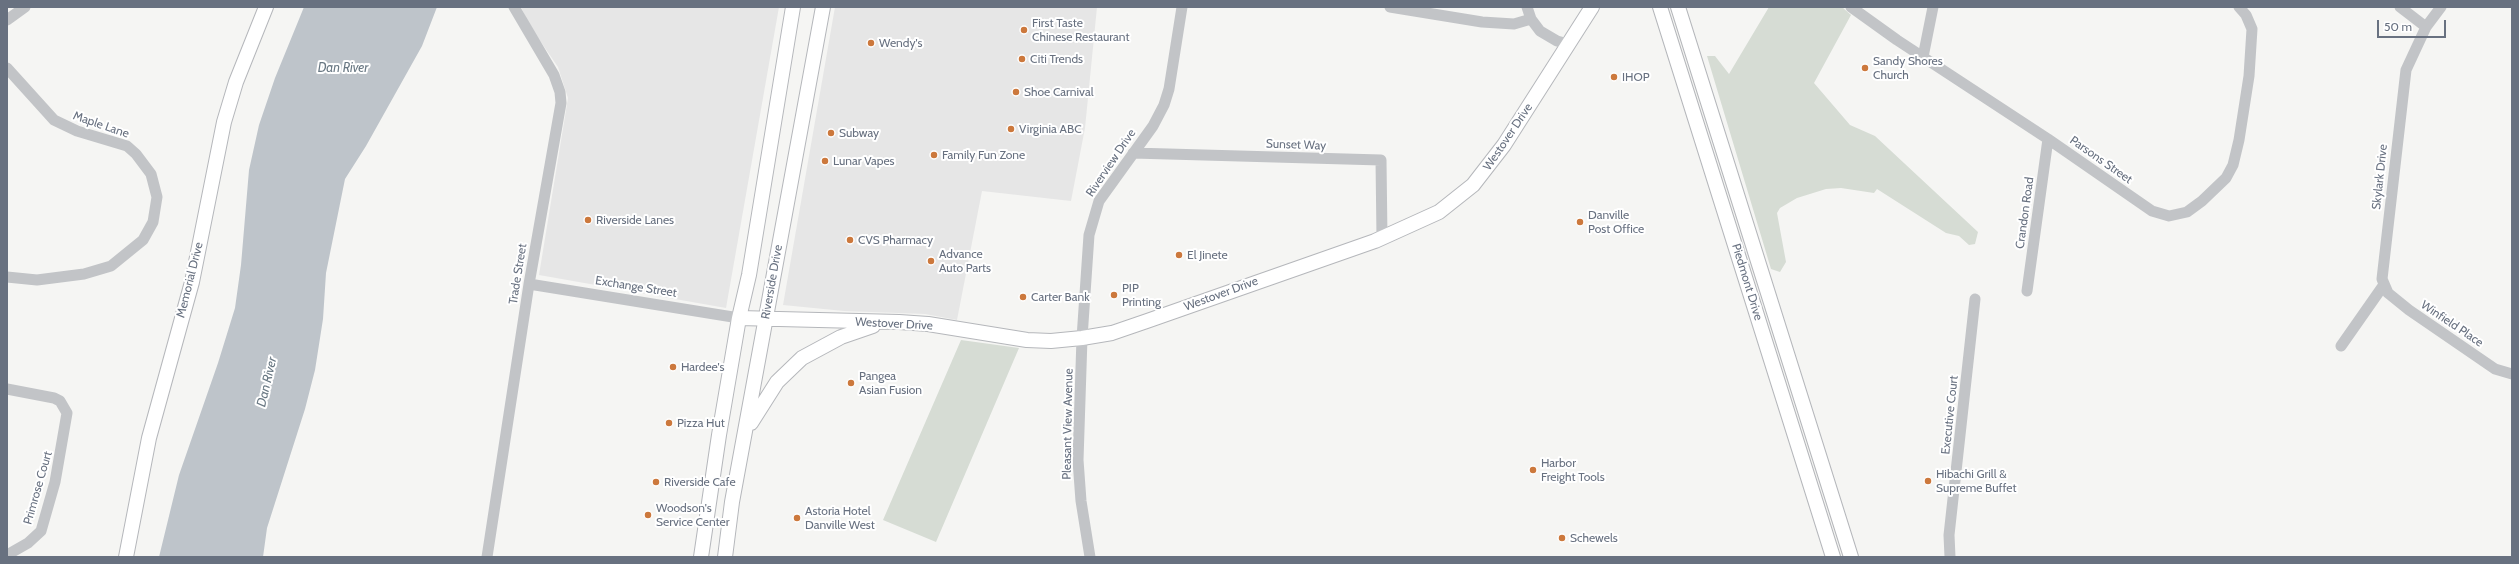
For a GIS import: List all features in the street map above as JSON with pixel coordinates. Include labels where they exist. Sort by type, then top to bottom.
[{"type":"main road","name":"Memorial Drive","points":[[126,557],[149,438],[192,282],[224,122],[236,82],[266,7]]},
{"type":"main road","name":"Riverside Drive","points":[[701,557],[739,318],[749,275],[792,7]]},
{"type":"main road","name":"Riverside Drive","points":[[725,557],[732,502],[823,7]]},
{"type":"main road","name":"Westover Drive","points":[[739,318],[766,317],[928,324],[1027,340],[1052,341],[1082,338],[1112,333],[1140,324],[1382,238],[1439,212],[1473,185],[1504,145],[1592,7]]},
{"type":"main road","points":[[1583,20],[1599,7]]},
{"type":"main road","name":"Piedmont Drive","points":[[1660,7],[1833,557]]},
{"type":"main road","name":"Piedmont Drive","points":[[1678,7],[1851,557]]},
{"type":"main road","points":[[744,436],[764,399],[778,382],[802,358],[841,337],[883,323]]},
{"type":"street","points":[[7,20],[25,7]]},
{"type":"street","name":"Trade Street","points":[[487,557],[529,284],[560,103],[560,92],[554,75],[514,7]]},
{"type":"street","name":"Riverview Drive","points":[[1082,338],[1089,235],[1092,219],[1099,201],[1133,153],[1164,105],[1170,89],[1182,7]]},
{"type":"street","points":[[1390,7],[1482,22],[1514,24],[1531,19]]},
{"type":"street","points":[[1527,7],[1531,19],[1548,36],[1568,44]]},
{"type":"street","name":"Parsons Street","points":[[1852,7],[1923,57],[2048,139],[2152,211],[2169,216],[2187,212],[2216,189],[2226,178],[2233,165],[2240,140],[2252,30],[2246,15],[2240,7]]},
{"type":"street","points":[[1923,57],[1933,7]]},
{"type":"street","points":[[2400,7],[2426,27]]},
{"type":"street","name":"Skylark Drive","points":[[2383,286],[2384,256],[2403,85],[2413,50],[2426,27],[2441,7]]},
{"type":"street","name":"Maple Lane","points":[[7,68],[54,120],[71,129],[127,146],[136,154],[150,174],[157,197],[153,222],[143,240],[111,266],[84,274],[37,280],[7,277]]},
{"type":"street","name":"Crandon Road","points":[[2027,291],[2048,139]]},
{"type":"street","name":"Sunset Way","points":[[1133,153],[1381,160],[1382,238]]},
{"type":"street","name":"Exchange Street","points":[[529,284],[739,318]]},
{"type":"street","points":[[2341,346],[2383,286]]},
{"type":"street","name":"Winfield Place","points":[[2383,286],[2400,303],[2495,369],[2512,374]]},
{"type":"street","name":"Executive Court","points":[[1950,557],[1949,535],[1975,299]]},
{"type":"street","name":"Pleasant View Avenue","points":[[1082,338],[1078,460],[1090,557]]},
{"type":"street","name":"Primrose Court","points":[[7,389],[54,398],[60,402],[66,413],[64,435],[55,482],[41,531],[28,543],[7,555]]},
{"type":"shaded area","points":[[521,7],[779,7],[726,308],[539,275],[568,98],[558,67],[530,26]]},
{"type":"shaded area","points":[[835,7],[1097,7],[1085,128],[1071,201],[982,191],[957,320],[925,314],[844,311],[783,305]]},
{"type":"shaded area","points":[[1769,7],[1842,7],[1851,15],[1814,83],[1850,125],[1875,136],[1978,232],[1975,244],[1969,245],[1959,236],[1946,233],[1877,189],[1874,193],[1841,188],[1826,189],[1797,198],[1780,208],[1777,213],[1786,262],[1780,272],[1771,269],[1707,56],[1715,56],[1729,74]]},
{"type":"shaded area","points":[[961,340],[1019,348],[936,542],[883,520]]},
{"type":"water","name":"Dan River","points":[[304,7],[437,7],[422,46],[366,146],[345,179],[326,273],[323,319],[315,370],[305,409],[267,528],[263,557],[159,557],[179,475],[218,363],[235,308],[241,265],[249,170],[259,125],[275,78]]},
{"type":"place","name":"First Taste Chinese Restaurant","points":[[1024,30]]},
{"type":"place","name":"Wendy's","points":[[871,43]]},
{"type":"place","name":"Citi Trends","points":[[1022,59]]},
{"type":"place","name":"Sandy Shores Church","points":[[1865,68]]},
{"type":"place","name":"IHOP","points":[[1614,77]]},
{"type":"place","name":"Shoe Carnival","points":[[1016,92]]},
{"type":"place","name":"Virginia ABC","points":[[1011,129]]},
{"type":"place","name":"Subway","points":[[831,133]]},
{"type":"place","name":"Family Fun Zone","points":[[934,155]]},
{"type":"place","name":"Lunar Vapes","points":[[825,161]]},
{"type":"place","name":"Riverside Lanes","points":[[588,220]]},
{"type":"place","name":"Danville Post Office","points":[[1580,222]]},
{"type":"place","name":"CVS Pharmacy","points":[[850,240]]},
{"type":"place","name":"El Jinete","points":[[1179,255]]},
{"type":"place","name":"Advance Auto Parts","points":[[931,261]]},
{"type":"place","name":"PIP Printing","points":[[1114,295]]},
{"type":"place","name":"Carter Bank","points":[[1023,297]]},
{"type":"place","name":"Hardee's","points":[[673,367]]},
{"type":"place","name":"Pangea Asian Fusion","points":[[851,383]]},
{"type":"place","name":"Pizza Hut","points":[[669,423]]},
{"type":"place","name":"Harbor Freight Tools","points":[[1533,470]]},
{"type":"place","name":"Hibachi Grill & Supreme Buffet","points":[[1928,481]]},
{"type":"place","name":"Riverside Cafe","points":[[656,482]]},
{"type":"place","name":"Woodson's Service Center","points":[[648,515]]},
{"type":"place","name":"Astoria Hotel Danville West","points":[[797,518]]},
{"type":"place","name":"Schewels","points":[[1562,538]]}]
